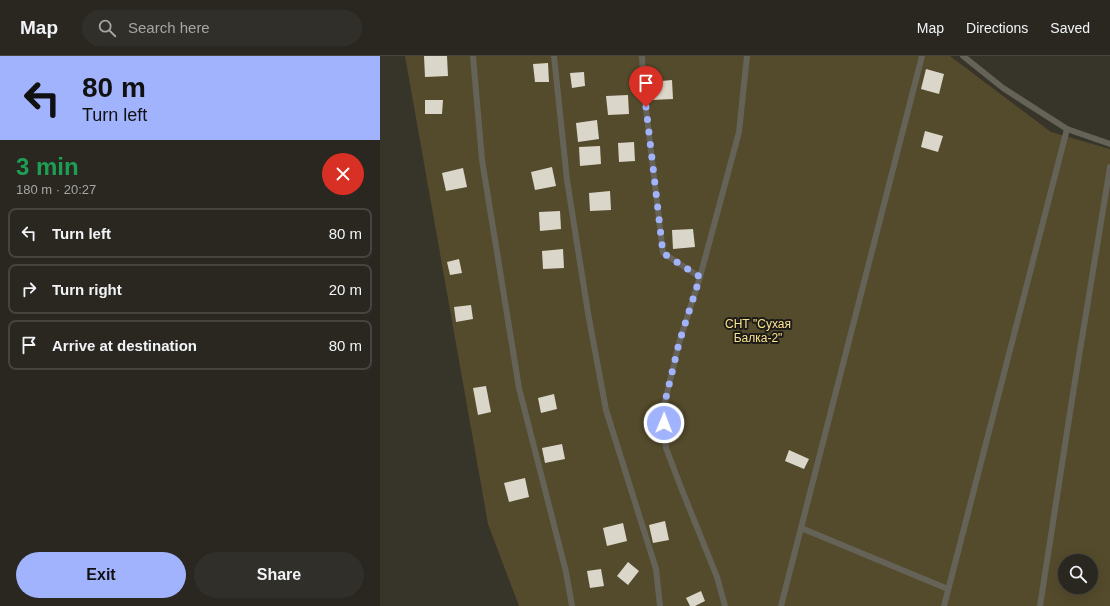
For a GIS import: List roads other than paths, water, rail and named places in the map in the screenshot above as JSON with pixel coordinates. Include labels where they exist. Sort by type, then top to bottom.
[{"type":"lane","points":[[473,56],[482,160],[519,388],[566,572],[572,606]]},
{"type":"lane","points":[[554,56],[567,180],[588,313],[606,410],[656,569],[660,606]]},
{"type":"lane","points":[[642,56],[644,92],[663,253],[700,277]]},
{"type":"lane","points":[[725,606],[717,577],[666,448],[663,410],[679,343],[700,277],[739,132],[747,56]]},
{"type":"lane","points":[[780,606],[922,56]]},
{"type":"lane","points":[[963,56],[1003,88],[1067,129],[1110,144]]},
{"type":"lane","points":[[944,606],[1067,129]]},
{"type":"lane","points":[[1040,606],[1110,167]]},
{"type":"lane","points":[[801,528],[948,589]]},
{"type":"park label","name":"СНТ \"Сухая Балка-2\"","points":[[758,331]]}]
